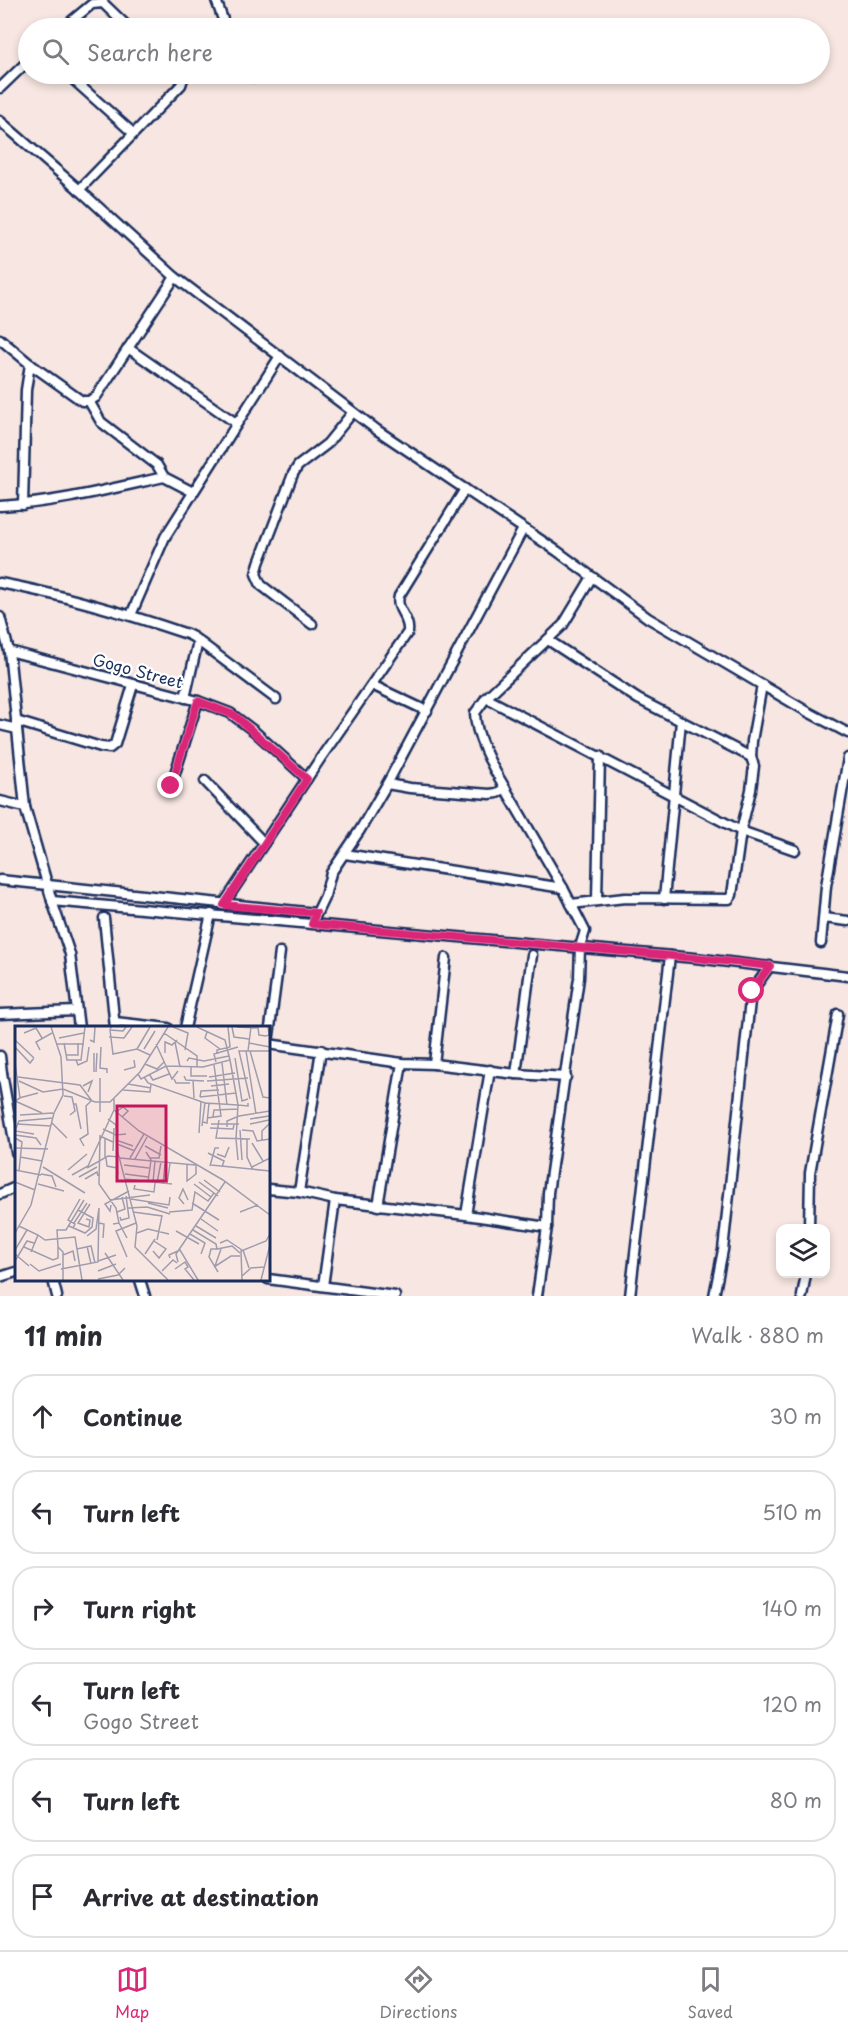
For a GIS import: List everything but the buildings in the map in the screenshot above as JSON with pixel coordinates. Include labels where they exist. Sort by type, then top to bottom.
[{"type":"street","points":[[216,0],[222,18]]},
{"type":"street","points":[[75,18],[97,2],[102,3],[118,18]]},
{"type":"street","points":[[0,88],[18,71]]},
{"type":"street","points":[[78,84],[133,133]]},
{"type":"street","points":[[79,190],[181,84]]},
{"type":"street","points":[[0,121],[175,278],[353,412],[648,618],[848,733]]},
{"type":"street","points":[[0,339],[30,364],[82,401],[89,401],[96,397],[175,278]]},
{"type":"street","points":[[128,348],[237,423]]},
{"type":"street","points":[[131,615],[165,537],[280,356]]},
{"type":"street","points":[[23,505],[26,400],[30,364]]},
{"type":"street","points":[[89,401],[101,422],[157,465],[164,477],[193,492]]},
{"type":"street","points":[[312,624],[261,585],[256,574],[293,474],[298,466],[327,444],[353,412]]},
{"type":"street","points":[[0,506],[77,497],[164,477]]},
{"type":"street","points":[[185,1026],[213,914],[408,632],[409,626],[398,605],[399,596],[465,489]]},
{"type":"street","points":[[312,924],[325,896],[331,873],[387,784],[523,529]]},
{"type":"street","points":[[537,1296],[548,1227],[548,1193],[579,978],[580,947],[585,931],[563,888],[504,788],[476,723],[475,713],[486,698],[563,626],[592,577]]},
{"type":"street","points":[[0,583],[39,590],[131,615],[186,634],[276,699]]},
{"type":"street","points":[[0,617],[9,651],[25,807],[70,954],[75,980],[78,1026]]},
{"type":"street","points":[[548,640],[638,699],[752,757]]},
{"type":"street","points":[[185,698],[198,641]]},
{"type":"street","name":"Gogo Street","points":[[9,651],[198,701],[234,715],[307,779]]},
{"type":"street","points":[[0,725],[16,725],[110,748],[115,744],[133,685]]},
{"type":"street","points":[[372,685],[427,711]]},
{"type":"street","points":[[572,904],[625,898],[729,899],[734,886],[741,831],[754,766],[752,741],[762,685]]},
{"type":"street","points":[[486,698],[741,831],[795,850]]},
{"type":"street","points":[[171,786],[198,701]]},
{"type":"street","points":[[664,899],[681,721]]},
{"type":"street","points":[[597,900],[600,756]]},
{"type":"street","points":[[820,943],[826,886],[848,758]]},
{"type":"street","points":[[205,781],[264,843]]},
{"type":"street","points":[[387,784],[484,794],[497,794],[504,788]]},
{"type":"street","points":[[0,801],[25,807]]},
{"type":"street","points":[[345,854],[563,888]]},
{"type":"street","points":[[0,880],[316,913]]},
{"type":"street","points":[[52,901],[580,947],[848,976]]},
{"type":"street","points":[[104,918],[115,1025],[133,1026]]},
{"type":"street","points":[[824,918],[848,921]]},
{"type":"street","points":[[270,1028],[280,952]]},
{"type":"street","points":[[516,1074],[532,955]]},
{"type":"street","points":[[630,1296],[670,956]]},
{"type":"street","points":[[434,1064],[446,958]]},
{"type":"street","points":[[714,1296],[723,1250],[750,1001],[752,991],[770,966]]},
{"type":"street","points":[[0,1014],[76,1011]]},
{"type":"street","points":[[808,1224],[810,1173],[838,1014]]},
{"type":"street","points":[[270,1043],[402,1063],[566,1077]]},
{"type":"street","points":[[299,1192],[321,1050]]},
{"type":"street","points":[[0,1056],[1,1073],[12,1097],[15,1138]]},
{"type":"street","points":[[378,1206],[402,1063]]},
{"type":"street","points":[[466,1215],[490,1070]]},
{"type":"street","points":[[0,1194],[15,1187]]},
{"type":"street","points":[[270,1189],[378,1206],[466,1215],[548,1227]]},
{"type":"street","points":[[323,1286],[335,1200]]},
{"type":"street","points":[[0,1277],[15,1272]]},
{"type":"street","points":[[802,1296],[805,1278]]},
{"type":"street","points":[[270,1279],[395,1296]]},
{"type":"street","points":[[53,1281],[57,1296]]},
{"type":"street","points":[[140,1281],[145,1296]]},
{"type":"route","points":[[171,786],[198,701],[230,712],[307,779],[224,905],[316,913],[312,924],[770,966],[752,991]]}]
